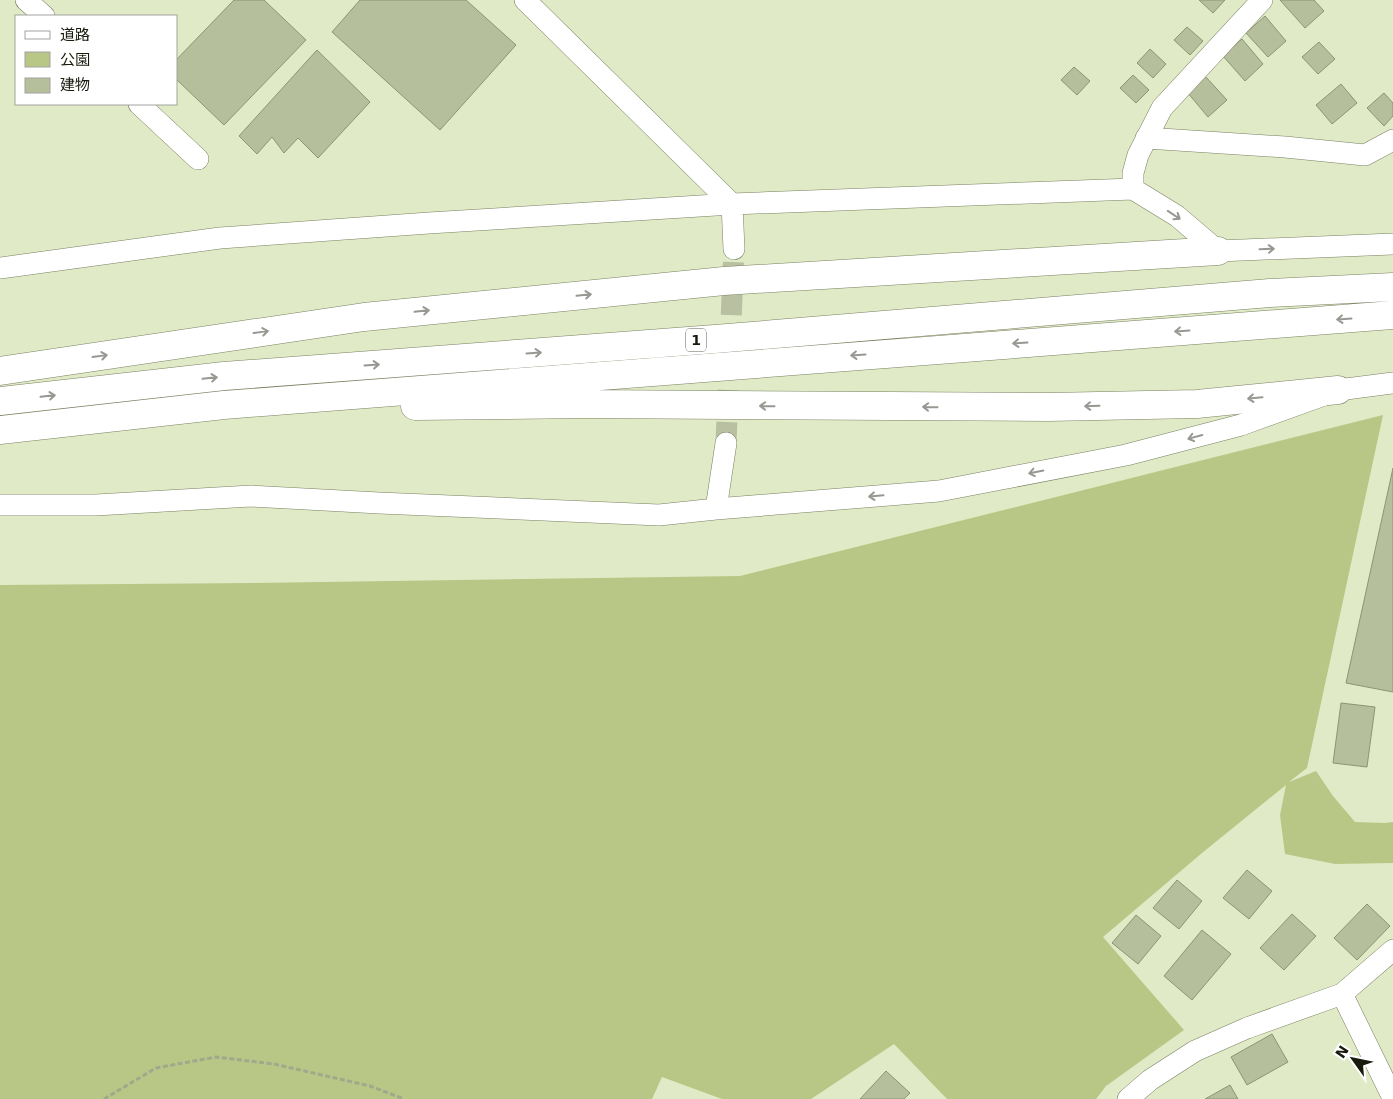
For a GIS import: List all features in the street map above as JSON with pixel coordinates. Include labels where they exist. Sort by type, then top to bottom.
[{"type":"highway","points":[[0,370],[364,317],[724,281],[1218,251]]},
{"type":"highway","name":"1","points":[[0,401],[224,376],[725,338],[1260,294],[1393,287]]},
{"type":"highway","points":[[0,430],[224,405],[1393,315]]},
{"type":"highway","points":[[180,410],[586,404],[1048,408],[1197,404],[1338,390]]},
{"type":"street","points":[[26,0],[43,15]]},
{"type":"street","points":[[525,0],[732,204],[734,249]]},
{"type":"street","points":[[1133,181],[1146,138],[1162,108],[1262,0]]},
{"type":"street","points":[[139,105],[198,159]]},
{"type":"street","points":[[1146,138],[1285,147],[1365,155],[1393,140]]},
{"type":"street","points":[[0,268],[220,238],[430,222],[1133,181],[1178,216],[1218,251],[1393,244]]},
{"type":"street","points":[[0,505],[96,505],[251,496],[659,515],[939,491],[1116,457],[1241,425],[1338,390],[1393,383]]},
{"type":"street","points":[[716,509],[726,443]]},
{"type":"street","points":[[1128,1099],[1150,1080],[1195,1051],[1247,1028],[1342,994],[1393,950]]},
{"type":"street","points":[[1342,994],[1393,1098]]},
{"type":"path","points":[[104,1099],[156,1068],[216,1057],[274,1064],[370,1086],[404,1099]]},
{"type":"green space","points":[[1383,415],[1307,768],[1289,782],[1316,771],[1333,796],[1355,822],[1393,822],[1393,863],[1335,864],[1285,854],[1280,815],[1286,785],[1103,937],[1184,1030],[1106,1086],[1096,1099],[947,1099],[894,1044],[811,1099],[722,1099],[662,1077],[652,1099],[0,1099],[0,585],[740,576]]},
{"type":"building","points":[[234,0],[264,0],[306,40],[224,125],[178,81],[178,58]]},
{"type":"building","points":[[360,0],[466,0],[516,45],[440,130],[332,32]]},
{"type":"building","points":[[1199,0],[1225,0],[1213,13]]},
{"type":"building","points":[[1280,0],[1314,0],[1324,11],[1305,28]]},
{"type":"building","points":[[1265,16],[1286,41],[1268,57],[1246,33]]},
{"type":"building","points":[[1187,27],[1203,41],[1190,55],[1174,40]]},
{"type":"building","points":[[1242,39],[1263,64],[1245,81],[1223,56]]},
{"type":"building","points":[[1319,42],[1335,59],[1318,74],[1302,57]]},
{"type":"building","points":[[1150,49],[1166,64],[1153,78],[1137,63]]},
{"type":"building","points":[[317,50],[370,102],[318,158],[298,138],[284,153],[272,137],[257,154],[239,136]]},
{"type":"building","points":[[1074,67],[1090,81],[1077,95],[1061,80]]},
{"type":"building","points":[[1133,75],[1149,90],[1136,103],[1120,88]]},
{"type":"building","points":[[1205,76],[1227,100],[1208,117],[1187,92]]},
{"type":"building","points":[[1341,84],[1357,103],[1332,124],[1316,105]]},
{"type":"building","points":[[1384,93],[1393,103],[1393,116],[1384,126],[1367,108]]},
{"type":"building","points":[[1393,468],[1393,692],[1346,683]]},
{"type":"building","points":[[1341,703],[1375,707],[1367,767],[1333,763]]},
{"type":"building","points":[[1247,870],[1272,891],[1249,919],[1223,898]]},
{"type":"building","points":[[1177,880],[1202,901],[1179,929],[1153,908]]},
{"type":"building","points":[[1367,904],[1390,926],[1357,960],[1334,938]]},
{"type":"building","points":[[1292,914],[1316,936],[1284,970],[1260,948]]},
{"type":"building","points":[[1136,915],[1161,936],[1138,964],[1112,943]]},
{"type":"building","points":[[1202,930],[1231,954],[1192,1000],[1164,976]]},
{"type":"building","points":[[1272,1034],[1288,1062],[1247,1085],[1231,1057]]},
{"type":"building","points":[[886,1071],[910,1093],[904,1099],[860,1099]]},
{"type":"building","points":[[1230,1085],[1238,1099],[1205,1099]]},
{"type":"tunnel","points":[[726,443],[734,249]]}]
